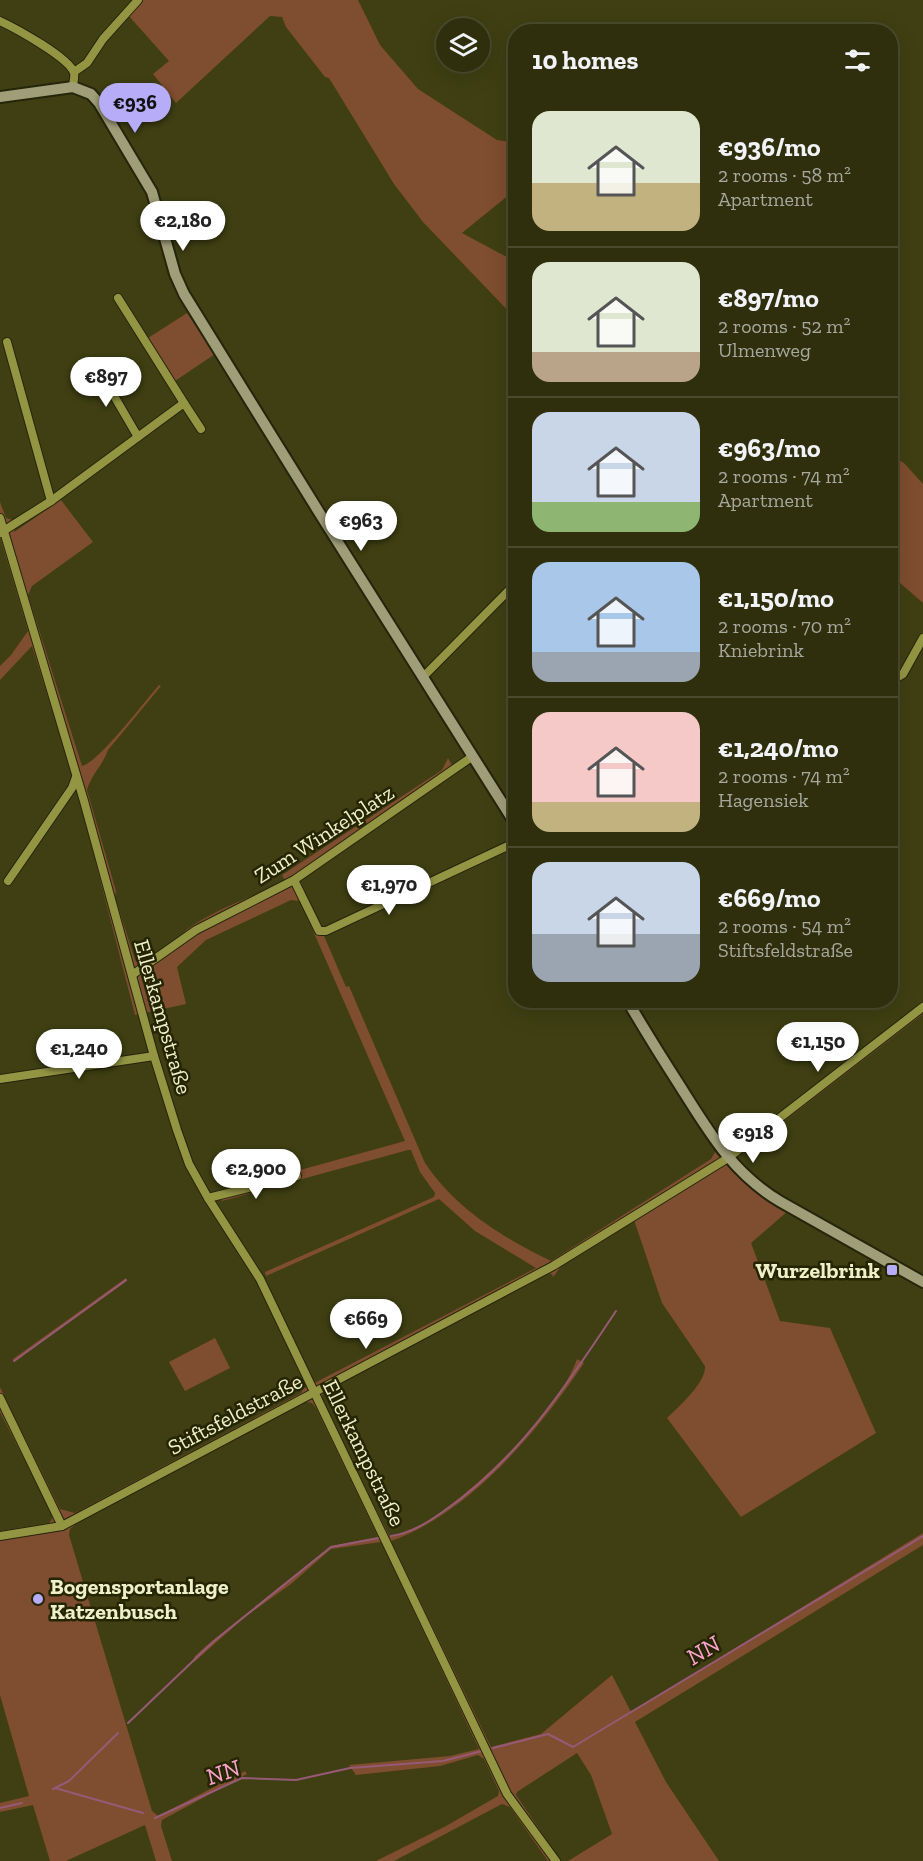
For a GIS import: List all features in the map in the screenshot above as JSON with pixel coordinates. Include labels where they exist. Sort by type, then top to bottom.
[{"type":"main road","points":[[0,97],[73,87],[91,94],[99,103],[152,192],[175,274],[184,294],[508,812]]},
{"type":"main road","points":[[632,1008],[728,1158],[761,1190],[923,1282]]},
{"type":"street","points":[[74,72],[87,63],[103,39],[138,0]]},
{"type":"street","points":[[0,21],[24,32],[67,63],[74,72],[73,87]]},
{"type":"street","points":[[118,298],[201,429]]},
{"type":"street","points":[[7,342],[51,501]]},
{"type":"street","points":[[96,366],[138,437]]},
{"type":"street","points":[[2,532],[51,501],[184,403]]},
{"type":"street","name":"Ellerkampstraße","points":[[0,518],[2,532],[76,777],[154,1056],[189,1164],[260,1279],[507,1794],[556,1861]]},
{"type":"street","points":[[423,677],[508,591]]},
{"type":"street","points":[[898,677],[903,674],[923,638]]},
{"type":"street","name":"Zum Winkelplatz","points":[[132,975],[196,930],[294,880],[473,756]]},
{"type":"street","points":[[8,881],[72,788],[76,777]]},
{"type":"street","points":[[294,880],[319,931],[326,931],[508,846]]},
{"type":"street","name":"Stiftsfeldstraße","points":[[0,1536],[62,1526],[553,1266],[728,1158],[923,1007]]},
{"type":"street","points":[[0,1079],[154,1056]]},
{"type":"street","points":[[208,1198],[297,1176]]},
{"type":"street","points":[[0,1398],[62,1526]]},
{"type":"shaded area","points":[[141,0],[358,0],[380,45],[418,89],[497,140],[508,142],[508,196],[462,233],[508,258],[508,311],[423,222],[394,184],[329,78],[325,77],[286,27],[282,17],[270,16],[176,103],[153,74],[169,61],[128,15]]},
{"type":"shaded area","points":[[187,313],[215,354],[175,381],[148,338]]},
{"type":"shaded area","points":[[898,460],[904,463],[923,484],[923,603],[898,581]]},
{"type":"shaded area","points":[[61,500],[93,542],[32,586],[28,595],[82,766],[99,754],[159,685],[161,686],[108,750],[87,790],[116,891],[115,897],[135,960],[138,963],[152,958],[205,918],[285,881],[282,875],[442,770],[448,758],[456,773],[300,880],[346,987],[349,986],[425,1163],[437,1179],[481,1220],[551,1261],[711,1159],[715,1152],[749,1185],[788,1211],[751,1243],[780,1321],[830,1328],[876,1433],[741,1517],[667,1418],[697,1387],[705,1366],[662,1303],[634,1220],[562,1265],[553,1277],[552,1274],[548,1274],[325,1391],[322,1395],[322,1401],[390,1537],[428,1521],[491,1471],[534,1426],[553,1402],[577,1359],[584,1363],[546,1415],[500,1467],[448,1511],[420,1528],[391,1541],[491,1747],[541,1734],[612,1675],[631,1712],[923,1533],[923,1545],[635,1722],[666,1782],[719,1861],[568,1861],[612,1834],[591,1775],[577,1753],[517,1792],[516,1795],[561,1861],[548,1861],[510,1807],[502,1804],[394,1861],[376,1861],[446,1826],[498,1796],[499,1791],[484,1759],[478,1755],[440,1766],[356,1775],[349,1765],[450,1756],[479,1749],[381,1542],[331,1549],[291,1584],[245,1617],[194,1662],[194,1657],[206,1646],[331,1546],[378,1537],[316,1408],[312,1403],[306,1402],[78,1522],[70,1529],[69,1535],[152,1811],[158,1816],[245,1771],[247,1774],[162,1820],[161,1826],[172,1861],[156,1861],[145,1825],[66,1861],[50,1861],[33,1805],[0,1812],[0,1803],[29,1796],[0,1695],[0,1531],[49,1523],[52,1514],[0,1412],[0,1387],[60,1509],[75,1513],[301,1393],[303,1389],[536,1268],[475,1231],[439,1199],[266,1276],[265,1272],[434,1197],[435,1193],[420,1172],[411,1150],[408,1150],[222,1201],[217,1193],[405,1141],[300,901],[291,900],[206,940],[177,967],[186,1004],[135,1015],[77,790],[32,646],[0,680],[0,666],[28,631],[0,537],[0,502],[6,518],[16,521],[14,532]]},
{"type":"shaded area","points":[[923,1002],[923,1014],[743,1153],[735,1145],[738,1145]]},
{"type":"shaded area","points":[[126,1278],[127,1281],[14,1362],[13,1359]]},
{"type":"shaded area","points":[[215,1338],[230,1368],[185,1391],[169,1362]]},
{"type":"waterway","points":[[14,1361],[126,1280]]},
{"type":"waterway","name":"NN","points":[[391,1536],[412,1530],[431,1520],[471,1491],[495,1469],[518,1445],[560,1393],[616,1311]]},
{"type":"waterway","name":"NN","points":[[493,1748],[548,1734],[573,1747],[923,1536]]},
{"type":"waterway","name":"NN","points":[[128,1723],[214,1641],[331,1547],[379,1538]]},
{"type":"waterway","name":"NN","points":[[53,1789],[69,1781],[118,1733]]},
{"type":"waterway","name":"NN","points":[[155,1818],[242,1778],[296,1780],[350,1768],[443,1761],[482,1751]]},
{"type":"waterway","name":"NN","points":[[55,1788],[143,1813]]},
{"type":"waterway","points":[[0,1808],[22,1803]]},
{"type":"place","name":"Wurzelbrink","points":[[892,1270]]},
{"type":"place","name":"Bogensportanlage Katzenbusch","points":[[38,1599]]}]
